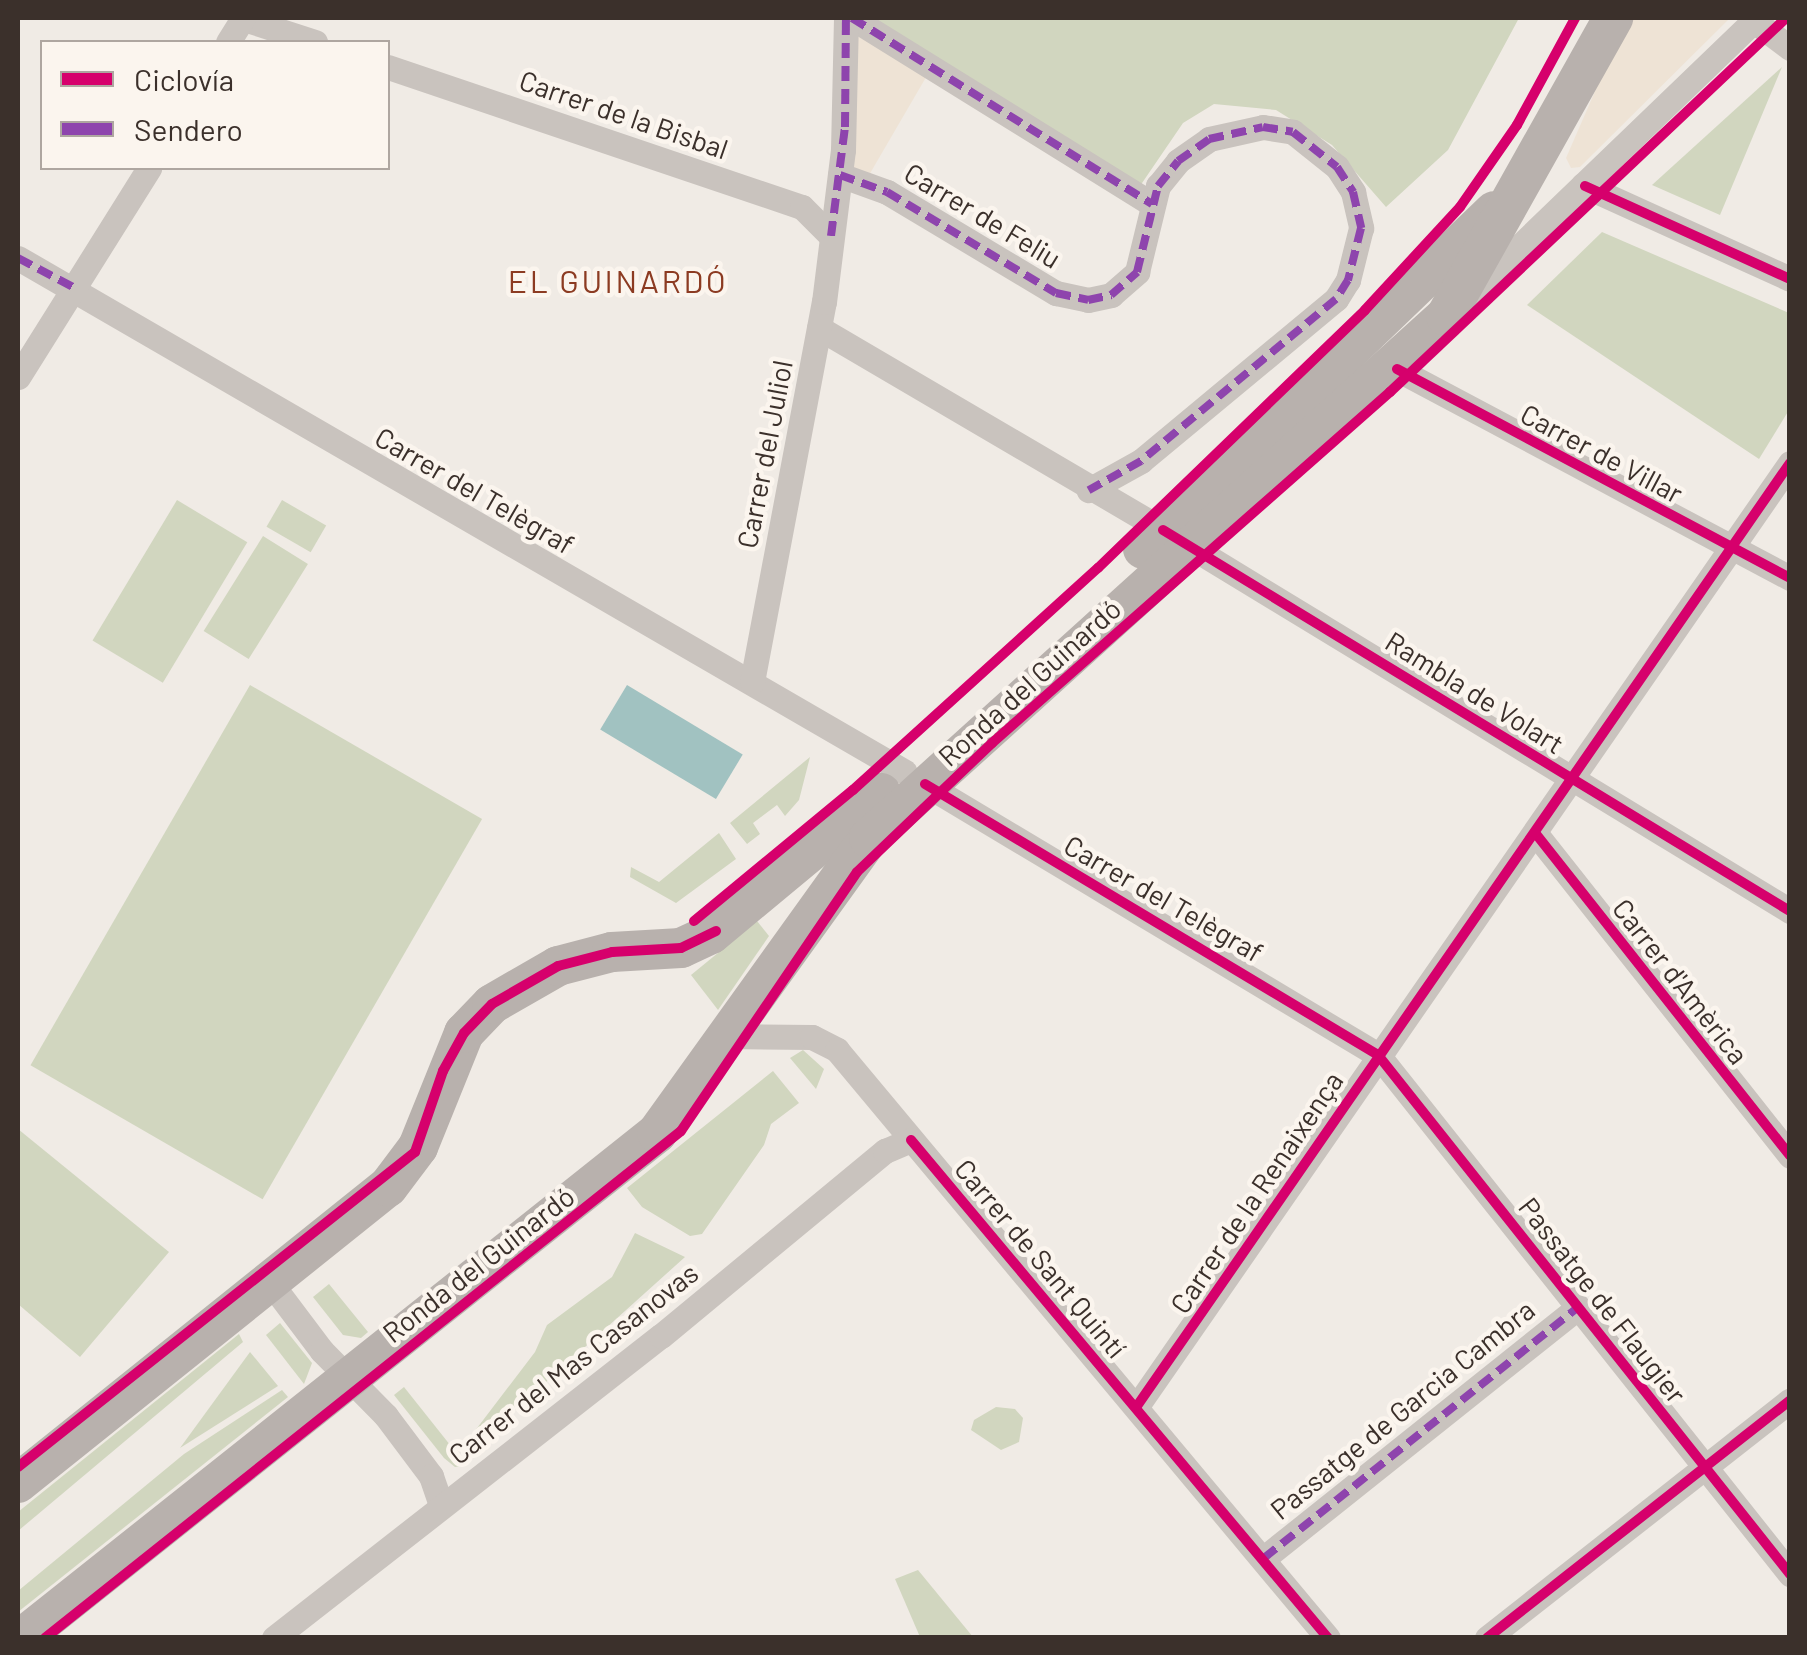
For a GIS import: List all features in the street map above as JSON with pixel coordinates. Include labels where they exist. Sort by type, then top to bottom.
[{"type":"main road","name":"Ronda del Guinardó","points":[[1175,537],[1394,367],[1446,316],[1508,199],[1613,18]]},
{"type":"main road","name":"Ronda del Guinardó","points":[[18,1483],[405,1169],[444,1071],[464,1033],[492,1004],[558,966],[612,952],[681,948],[711,934],[915,778],[1175,537],[1446,252],[1508,199]]},
{"type":"main road","name":"Ronda del Guinardó","points":[[22,1638],[658,1132],[730,1036],[842,866],[915,778]]},
{"type":"street","points":[[229,40],[242,18],[309,40]]},
{"type":"street","name":"Carrer del Juliol","points":[[752,682],[819,328],[840,175],[849,18]]},
{"type":"street","points":[[849,18],[1152,204]]},
{"type":"street","points":[[1446,316],[1753,18],[1790,48]]},
{"type":"street","name":"Carrer de la Bisbal","points":[[390,68],[802,207],[831,236]]},
{"type":"street","name":"Carrer de Feliu","points":[[840,175],[887,192],[1056,293],[1088,300],[1111,295],[1137,272],[1148,247],[1152,204],[1167,172],[1189,151],[1232,130],[1263,127],[1293,132],[1328,156],[1353,192],[1361,228],[1348,280],[1336,299],[1141,461],[1089,490]]},
{"type":"street","points":[[18,377],[148,170]]},
{"type":"street","points":[[1583,185],[1790,279]]},
{"type":"street","name":"Carrer del Telègraf","points":[[18,258],[75,288],[110,317],[752,682],[1378,1054]]},
{"type":"street","name":"Rambla de Volart","points":[[819,328],[1089,490],[1175,537],[1790,911]]},
{"type":"street","name":"Carrer de Villar","points":[[1394,367],[1790,578]]},
{"type":"street","name":"Carrer de la Renaixença","points":[[1137,1406],[1378,1054],[1574,780],[1790,462]]},
{"type":"street","name":"Carrer d'Amèrica","points":[[1536,834],[1790,1156]]},
{"type":"street","name":"Carrer de Sant Quintí","points":[[730,1036],[829,1042],[1328,1638]]},
{"type":"street","name":"Passatge de Flaugier","points":[[1378,1054],[1790,1574]]},
{"type":"street","name":"Carrer del Mas Casanovas","points":[[274,1638],[662,1336],[885,1150],[911,1140]]},
{"type":"street","points":[[270,1282],[347,1380],[362,1386],[409,1446],[431,1476],[440,1505]]},
{"type":"street","name":"Passatge de Garcia Cambra","points":[[1264,1558],[1578,1307]]},
{"type":"street","points":[[1487,1638],[1790,1400]]},
{"type":"green space","points":[[872,18],[1519,18],[1448,150],[1386,207],[1332,145],[1276,110],[1214,104],[1183,123],[1140,186]]},
{"type":"green space","points":[[1782,67],[1720,215],[1652,185]]},
{"type":"green space","points":[[1602,232],[1789,313],[1789,410],[1759,459],[1527,305]]},
{"type":"green space","points":[[177,500],[247,542],[163,683],[93,641]]},
{"type":"green space","points":[[282,500],[326,526],[311,552],[267,527]]},
{"type":"green space","points":[[263,536],[308,564],[249,659],[204,631]]},
{"type":"green space","points":[[250,685],[482,819],[263,1199],[31,1065]]},
{"type":"green space","points":[[810,757],[799,800],[785,816],[777,805],[753,823],[760,834],[747,844],[730,823]]},
{"type":"green space","points":[[719,833],[736,859],[676,903],[630,877],[631,867],[659,882]]},
{"type":"green space","points":[[757,921],[769,936],[718,1010],[691,975]]},
{"type":"green space","points":[[803,1050],[824,1069],[816,1089],[790,1058]]},
{"type":"green space","points":[[773,1071],[799,1103],[771,1124],[764,1145],[702,1234],[690,1236],[642,1207],[627,1188]]},
{"type":"green space","points":[[18,1129],[169,1252],[80,1357],[18,1304]]},
{"type":"green space","points":[[635,1233],[685,1257],[477,1444],[471,1436],[535,1352],[547,1325],[612,1277]]},
{"type":"green space","points":[[329,1284],[368,1332],[361,1338],[343,1335],[313,1297]]},
{"type":"green space","points":[[280,1323],[312,1363],[304,1384],[266,1335]]},
{"type":"green space","points":[[239,1334],[243,1342],[18,1531],[18,1512]]},
{"type":"green space","points":[[250,1352],[278,1386],[180,1448]]},
{"type":"green space","points":[[404,1387],[466,1465],[455,1467],[444,1458],[394,1395]]},
{"type":"green space","points":[[282,1390],[288,1397],[18,1612],[18,1591],[184,1454]]},
{"type":"green space","points":[[996,1407],[1015,1409],[1023,1418],[1019,1442],[1001,1450],[971,1430],[974,1420]]},
{"type":"green space","points":[[918,1570],[973,1637],[920,1637],[895,1579]]},
{"type":"shaded area","points":[[846,18],[932,67],[865,182],[840,175]]},
{"type":"shaded area","points":[[1627,18],[1730,18],[1580,167],[1571,168],[1566,158]]},
{"type":"water","points":[[627,685],[743,755],[716,799],[600,730]]},
{"type":"marked path","points":[[831,236],[845,127],[846,18]]},
{"type":"marked path","points":[[852,18],[1152,204]]},
{"type":"marked path","points":[[840,175],[887,192],[1056,293],[1088,300],[1111,295],[1137,272],[1158,186],[1178,161],[1209,139],[1263,127],[1293,132],[1337,167],[1353,192],[1361,228],[1348,280],[1336,299],[1141,461],[1089,490]]},
{"type":"marked path","points":[[18,258],[75,288]]},
{"type":"marked path","points":[[1264,1558],[1578,1307]]},
{"type":"cycle path","points":[[694,921],[853,790],[1098,568],[1365,310],[1460,207],[1517,125],[1575,18]]},
{"type":"cycle path","points":[[45,1638],[681,1131],[857,872],[992,743],[1390,392],[1786,18]]},
{"type":"cycle path","points":[[1585,186],[1790,279]]},
{"type":"cycle path","points":[[1397,369],[1790,578]]},
{"type":"cycle path","points":[[1137,1406],[1790,463]]},
{"type":"cycle path","points":[[1163,530],[1790,911]]},
{"type":"cycle path","points":[[925,784],[1378,1055],[1790,1574]]},
{"type":"cycle path","points":[[1536,834],[1790,1156]]},
{"type":"cycle path","points":[[18,1467],[415,1152],[443,1071],[464,1033],[492,1004],[558,966],[612,952],[681,948],[716,931]]},
{"type":"cycle path","points":[[911,1140],[1328,1638]]},
{"type":"cycle path","points":[[1487,1638],[1790,1400]]},
{"type":"district","name":"EL GUINARDÓ","points":[[618,280]]}]
